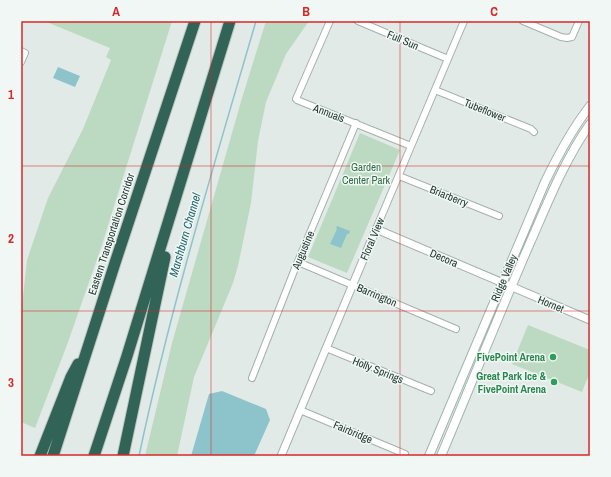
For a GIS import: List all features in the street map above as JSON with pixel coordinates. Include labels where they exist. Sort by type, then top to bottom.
[{"type":"highway","name":"Eastern Transportation Corridor","points":[[53,456],[115,263],[196,21]]},
{"type":"highway","points":[[94,456],[127,356],[230,21]]},
{"type":"highway","points":[[122,456],[182,180]]},
{"type":"highway","points":[[40,456],[71,377],[91,339]]},
{"type":"main road","name":"Ridge Valley","points":[[429,456],[545,182],[559,153],[590,106]]},
{"type":"main road","name":"Ridge Valley","points":[[441,456],[511,287],[555,186],[578,140],[590,124]]},
{"type":"street","name":"Annuals","points":[[330,21],[296,98],[297,100],[411,146]]},
{"type":"street","name":"Full Sun","points":[[358,21],[448,59]]},
{"type":"street","name":"Floral View","points":[[281,456],[464,21]]},
{"type":"street","points":[[523,21],[562,38],[572,37],[578,21]]},
{"type":"street","points":[[21,52],[25,53],[21,62]]},
{"type":"street","name":"Tubeflower","points":[[435,90],[531,129],[534,132]]},
{"type":"street","name":"Augustine","points":[[252,378],[298,262],[356,123]]},
{"type":"street","name":"Briarberry","points":[[399,176],[499,216]]},
{"type":"street","points":[[545,182],[555,186]]},
{"type":"street","name":"Decora","points":[[376,229],[511,287]]},
{"type":"street","name":"Barrington","points":[[298,262],[456,328]]},
{"type":"street","name":"Hornet","points":[[511,287],[590,320]]},
{"type":"street","name":"Holly Springs","points":[[326,348],[431,391]]},
{"type":"street","name":"Fairbridge","points":[[300,410],[405,454]]},
{"type":"green space","points":[[44,21],[172,21],[101,248],[67,345],[35,428],[21,422],[21,315],[27,260],[48,198],[83,129],[111,60],[106,57],[110,48]]},
{"type":"green space","points":[[266,21],[309,21],[286,54],[266,102],[258,141],[251,203],[238,266],[233,283],[194,377],[177,456],[145,456],[172,343],[242,98]]},
{"type":"green space","name":"Garden Center Park","points":[[360,133],[400,150],[347,273],[308,257]]},
{"type":"green space","name":"FivePoint Arena","points":[[528,325],[590,350],[590,372],[582,392],[512,364]]},
{"type":"water","points":[[58,67],[80,76],[75,87],[53,78]]},
{"type":"water","points":[[337,226],[350,231],[349,234],[347,234],[341,248],[330,244]]},
{"type":"water","points":[[222,391],[266,409],[270,420],[254,456],[191,456],[209,394]]},
{"type":"waterway","name":"Marshburn Channel","points":[[139,456],[164,346],[256,21]]},
{"type":"place","name":"FivePoint Arena","points":[[553,357]]},
{"type":"place","name":"Great Park Ice & FivePoint Arena","points":[[554,382]]}]
